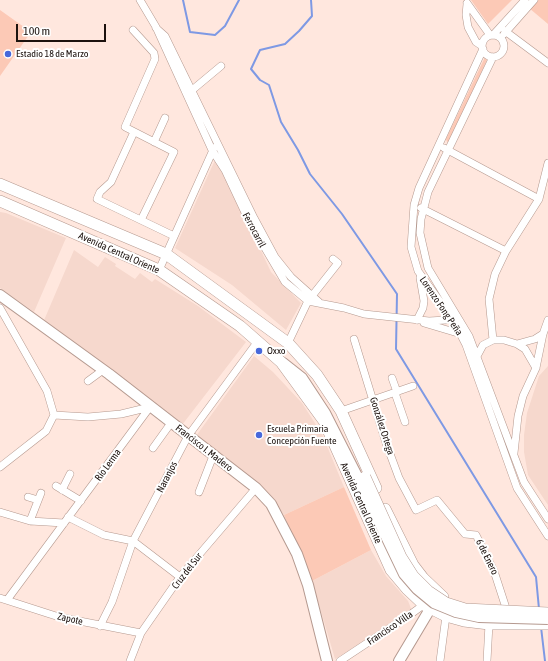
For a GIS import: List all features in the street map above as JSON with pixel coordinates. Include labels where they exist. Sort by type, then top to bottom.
[{"type":"main road","name":"Avenida Central Oriente","points":[[0,185],[166,254],[288,343],[317,375],[332,400],[341,411],[413,565],[423,578],[440,595],[474,607],[548,610]]},
{"type":"main road","name":"Avenida Central Oriente","points":[[0,201],[159,270],[240,326],[281,362],[324,421],[391,570],[403,585],[427,607],[446,616],[489,624],[548,624]]},
{"type":"main road","points":[[332,400],[362,478],[401,558],[413,576],[428,591],[446,603],[465,609],[548,613]]},
{"type":"street","name":"Ferrocarril","points":[[140,0],[156,27],[215,148],[275,257],[310,298],[319,302],[364,314],[413,319],[446,320],[454,317]]},
{"type":"street","points":[[482,48],[485,38],[491,35],[525,0]]},
{"type":"street","points":[[466,2],[468,27],[476,42],[486,55],[493,57],[503,51],[502,40],[506,32],[534,0]]},
{"type":"street","points":[[466,2],[491,35],[502,40]]},
{"type":"street","name":"Ferrocarril","points":[[156,27],[165,36],[192,91],[215,148]]},
{"type":"street","points":[[133,30],[154,53],[155,59],[125,127],[174,152],[142,220]]},
{"type":"street","points":[[506,32],[548,63]]},
{"type":"street","name":"Lorenzo Fong Peña","points":[[482,48],[419,188],[414,205],[411,246],[418,271],[469,336],[478,354],[500,428],[508,465],[517,488],[548,536]]},
{"type":"street","name":"Lorenzo Fong Peña","points":[[493,57],[428,192],[420,233],[428,268],[454,317],[500,428],[514,455],[524,482],[548,519]]},
{"type":"street","points":[[192,91],[221,66]]},
{"type":"street","points":[[154,142],[165,118]]},
{"type":"street","points":[[134,132],[111,182],[100,192],[97,200],[174,236]]},
{"type":"street","points":[[438,146],[539,199]]},
{"type":"street","points":[[159,270],[215,148]]},
{"type":"street","points":[[493,340],[489,299],[494,274],[506,251],[539,199],[548,163]]},
{"type":"street","points":[[414,205],[506,251]]},
{"type":"street","points":[[288,343],[310,298],[338,264],[333,259]]},
{"type":"street","points":[[413,319],[423,308],[424,301],[418,271]]},
{"type":"street","name":"Francisco I. Madero","points":[[0,294],[103,370],[256,488],[272,504],[298,554],[308,585],[327,661]]},
{"type":"street","points":[[0,308],[47,391],[54,415],[46,431],[0,467]]},
{"type":"street","name":"Ferrocarril","points":[[413,319],[461,334]]},
{"type":"street","points":[[514,455],[517,425],[523,396],[536,368],[543,334],[548,320]]},
{"type":"street","points":[[517,344],[526,342],[543,334]]},
{"type":"street","name":"González Ortega","points":[[354,339],[399,478],[416,510]]},
{"type":"street","points":[[474,366],[478,354],[484,345],[493,340],[504,340],[517,344],[530,355],[536,368]]},
{"type":"street","name":"Naranjos","points":[[100,626],[112,602],[134,541],[188,436],[258,341]]},
{"type":"street","points":[[281,362],[302,378],[325,413],[362,478],[404,574],[417,589],[434,602],[456,612],[479,617],[548,619]]},
{"type":"street","points":[[88,381],[103,370]]},
{"type":"street","points":[[392,378],[405,422]]},
{"type":"street","points":[[341,411],[413,386]]},
{"type":"street","points":[[54,415],[88,417],[121,414],[150,407]]},
{"type":"street","name":"Río Lerma","points":[[3,599],[81,501],[150,407]]},
{"type":"street","points":[[153,448],[170,423]]},
{"type":"street","points":[[500,428],[517,425]]},
{"type":"street","points":[[199,492],[213,456]]},
{"type":"street","points":[[70,474],[59,488],[81,501]]},
{"type":"street","points":[[517,488],[524,482]]},
{"type":"street","name":"Cruz del Sur","points":[[130,661],[141,633],[180,577],[256,488]]},
{"type":"street","points":[[30,521],[41,493]]},
{"type":"street","points":[[28,497],[38,500]]},
{"type":"street","name":"6 de Enero","points":[[416,510],[437,500],[465,534],[476,535],[494,570],[506,608]]},
{"type":"street","points":[[0,512],[30,521],[66,520],[104,535],[134,541],[180,577]]},
{"type":"street","points":[[399,661],[427,607],[440,595]]},
{"type":"street","name":"Zapote","points":[[3,599],[59,617],[141,633]]},
{"type":"street","name":"Francisco Villa","points":[[340,661],[427,607]]},
{"type":"street","points":[[440,661],[446,616]]},
{"type":"street","points":[[487,661],[489,624]]},
{"type":"shaded area","points":[[471,0],[512,0],[488,24]]},
{"type":"shaded area","points":[[537,0],[548,0],[548,24],[529,8]]},
{"type":"shaded area","name":"Estadio 18 de Marzo","points":[[0,10],[31,32],[0,76]]},
{"type":"shaded area","points":[[485,57],[487,60],[450,141],[447,142],[446,139]]},
{"type":"shaded area","points":[[215,160],[226,176],[271,272],[301,303],[286,330],[232,285],[175,248]]},
{"type":"shaded area","points":[[0,212],[6,213],[66,238],[34,312],[0,288]]},
{"type":"shaded area","points":[[74,250],[98,267],[105,257],[116,264],[115,266],[135,279],[140,273],[152,282],[155,279],[198,306],[246,342],[182,425],[42,325]]},
{"type":"shaded area","name":"Escuela Primaria Concepción Fuente","points":[[254,356],[273,372],[302,403],[322,434],[344,487],[284,515],[274,501],[196,436]]},
{"type":"shaded area","points":[[548,366],[548,505],[528,475],[524,452],[524,435],[527,413],[539,376]]},
{"type":"shaded area","points":[[344,487],[371,550],[312,581],[284,515]]},
{"type":"shaded area","points":[[371,550],[386,576],[408,601],[412,611],[409,615],[335,659],[312,581]]},
{"type":"waterway","points":[[183,0],[190,32],[215,35],[225,26],[239,0]]},
{"type":"waterway","points":[[311,0],[312,16],[299,31],[285,44],[260,50],[251,69],[260,80],[269,85],[281,122],[298,150],[310,174],[342,214],[397,294],[396,349],[536,577],[539,609]]},
{"type":"waterway","points":[[541,627],[545,661]]},
{"type":"place","name":"Estadio 18 de Marzo","points":[[8,54]]},
{"type":"place","name":"Oxxo","points":[[259,351]]},
{"type":"place","name":"Escuela Primaria Concepción Fuente","points":[[259,435]]}]
